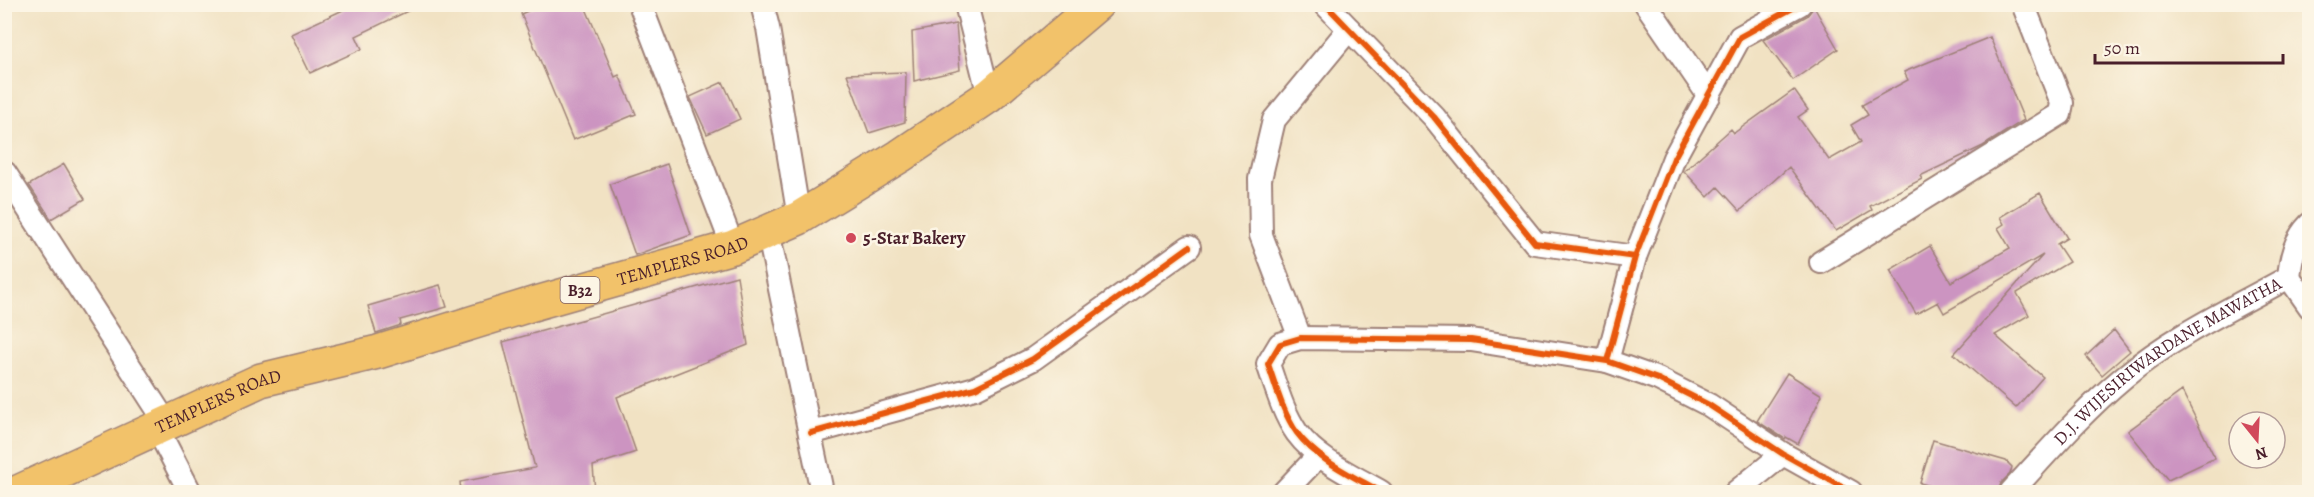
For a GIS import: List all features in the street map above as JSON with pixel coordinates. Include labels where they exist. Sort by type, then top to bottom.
[{"type":"main road","name":"TEMPLERS ROAD","points":[[18,492],[261,380],[378,352],[536,303],[733,247],[799,218],[900,156],[989,96],[1097,4]]},
{"type":"street","points":[[640,4],[733,247]]},
{"type":"street","points":[[762,4],[768,28],[799,218]]},
{"type":"street","points":[[966,4],[989,96]]},
{"type":"street","points":[[1325,4],[1434,117],[1535,243],[1635,257]]},
{"type":"street","points":[[1646,4],[1709,96]]},
{"type":"street","points":[[1607,361],[1635,257],[1674,158],[1740,37],[1800,4]]},
{"type":"street","points":[[1821,262],[2061,114],[2062,103],[2024,4]]},
{"type":"street","points":[[1300,338],[1261,235],[1260,179],[1274,120],[1349,29]]},
{"type":"street","points":[[5,172],[163,427],[190,492]]},
{"type":"street","name":"D.J. WIJESIRIWARDANE MAWATHA","points":[[2011,492],[2079,418],[2125,376],[2178,339],[2289,277],[2291,260],[2300,234],[2310,224]]},
{"type":"street","points":[[768,231],[822,492]]},
{"type":"street","points":[[811,433],[975,388],[1033,359],[1189,247]]},
{"type":"street","points":[[2289,277],[2310,307]]},
{"type":"street","points":[[1381,492],[1319,455],[1298,433],[1280,400],[1268,364],[1280,344],[1300,338],[1471,340],[1607,361],[1658,380],[1709,405],[1783,454],[1851,492]]},
{"type":"street","points":[[1736,492],[1783,454]]},
{"type":"street","points":[[1284,492],[1319,455]]},
{"type":"building","points":[[341,4],[422,4],[356,36],[362,49],[310,73],[291,34],[343,10]]},
{"type":"building","points":[[543,4],[584,4],[615,77],[619,75],[636,114],[573,140],[521,14]]},
{"type":"building","points":[[1814,7],[1838,49],[1793,80],[1763,40],[1807,16]]},
{"type":"building","points":[[956,24],[960,70],[914,81],[912,32]]},
{"type":"building","points":[[1990,37],[2024,120],[1983,146],[1920,176],[1922,179],[1870,206],[1872,210],[1836,231],[1789,167],[1740,211],[1718,187],[1708,197],[1684,171],[1731,129],[1734,133],[1794,90],[1808,110],[1798,117],[1829,160],[1861,142],[1851,125],[1868,115],[1862,105],[1908,80],[1904,72]]},
{"type":"building","points":[[906,72],[905,122],[869,133],[847,74]]},
{"type":"building","points":[[723,82],[740,119],[707,134],[690,97]]},
{"type":"building","points":[[64,164],[85,199],[51,219],[29,185]]},
{"type":"building","points":[[667,164],[691,235],[635,255],[610,184]]},
{"type":"building","points":[[2040,193],[2067,238],[2057,244],[2069,262],[2017,293],[2029,315],[1995,335],[2043,377],[2016,408],[1954,354],[2043,255],[1944,313],[1938,302],[1916,314],[1890,270],[1930,246],[1951,282],[2010,248],[1998,228],[2004,224],[2000,217]]},
{"type":"building","points":[[737,276],[748,345],[617,397],[636,452],[593,466],[595,492],[461,492],[460,482],[535,468],[503,342]]},
{"type":"building","points":[[440,285],[447,307],[400,320],[401,325],[376,333],[368,306]]},
{"type":"building","points":[[2114,330],[2130,351],[2102,375],[2086,356]]},
{"type":"building","points":[[1787,373],[1822,395],[1798,444],[1786,437],[1785,439],[1757,421]]},
{"type":"building","points":[[2182,391],[2215,458],[2168,480],[2128,431]]},
{"type":"building","points":[[1933,440],[2006,461],[2012,467],[2010,474],[2001,483],[1998,492],[1952,492],[1920,483]]},
{"type":"cycle path","points":[[1325,4],[1434,117],[1535,243],[1635,257]]},
{"type":"cycle path","points":[[1607,361],[1635,257],[1674,158],[1740,37],[1800,4]]},
{"type":"cycle path","points":[[811,433],[975,388],[1033,359],[1189,247]]},
{"type":"cycle path","points":[[1381,492],[1325,459],[1305,443],[1297,433],[1284,408],[1268,364],[1280,344],[1300,338],[1471,340],[1607,361],[1658,379],[1709,405],[1783,454],[1851,492]]},
{"type":"place","name":"5-Star Bakery","points":[[851,238]]}]
